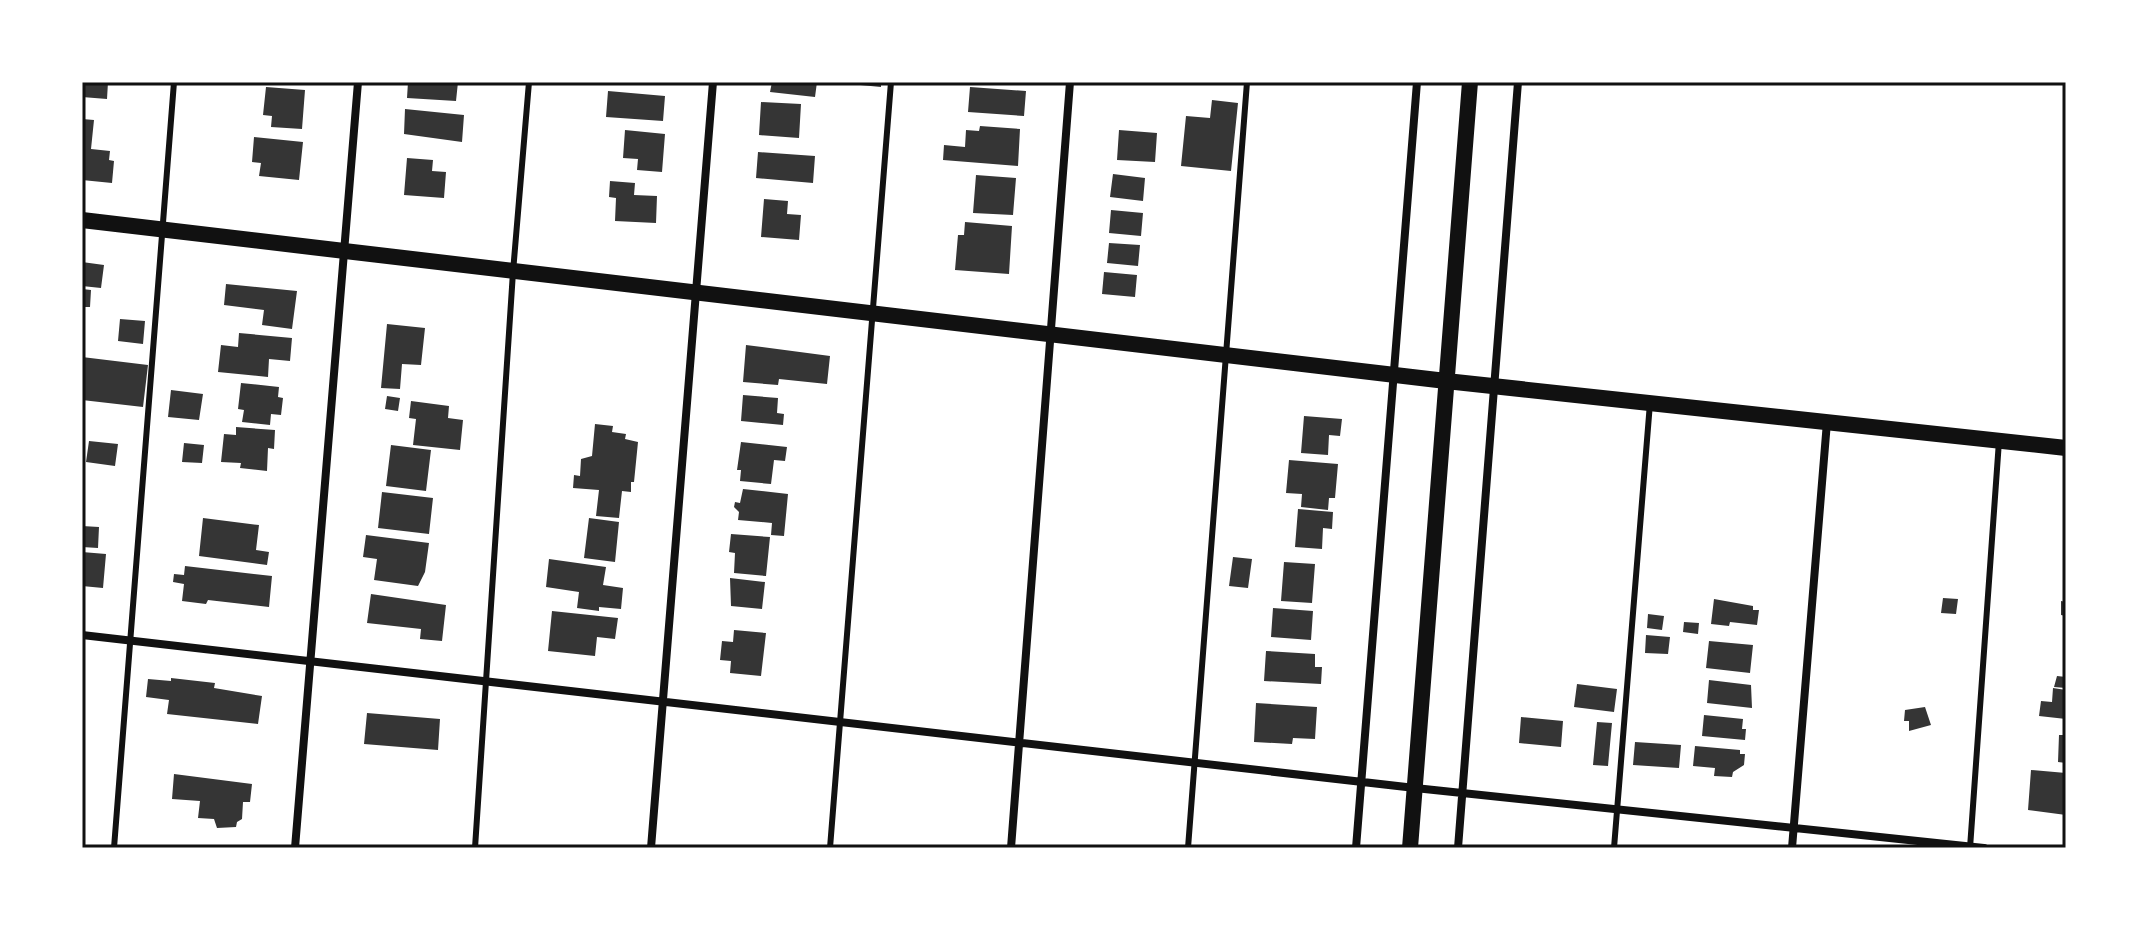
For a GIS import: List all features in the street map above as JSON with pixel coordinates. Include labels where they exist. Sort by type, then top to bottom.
[{"type":"main road","points":[[1410,848],[1470,82]]},
{"type":"main road","points":[[82,220],[1494,387],[2066,448]]},
{"type":"street","points":[[295,848],[358,82]]},
{"type":"street","points":[[651,848],[713,82]]},
{"type":"street","points":[[1011,848],[1070,82]]},
{"type":"street","points":[[1356,848],[1417,82]]},
{"type":"street","points":[[1458,848],[1518,82]]},
{"type":"street","points":[[1792,848],[1827,422]]},
{"type":"street","points":[[82,635],[1361,782],[1984,848]]},
{"type":"lane","points":[[114,848],[174,82]]},
{"type":"lane","points":[[475,848],[513,272],[529,82]]},
{"type":"lane","points":[[830,848],[891,82]]},
{"type":"lane","points":[[1188,848],[1247,82]]},
{"type":"lane","points":[[1614,848],[1650,403]]},
{"type":"lane","points":[[1970,847],[1999,441]]},
{"type":"building","points":[[82,82],[108,82],[107,99],[82,97]]},
{"type":"building","points":[[408,82],[458,82],[456,101],[407,98]]},
{"type":"building","points":[[772,82],[817,82],[815,97],[770,92]]},
{"type":"building","points":[[881,82],[881,87],[850,84]]},
{"type":"building","points":[[266,87],[305,90],[302,129],[271,127],[272,116],[263,115]]},
{"type":"building","points":[[970,87],[1026,91],[1024,116],[968,112]]},
{"type":"building","points":[[608,91],[665,96],[663,121],[606,117]]},
{"type":"building","points":[[1212,100],[1238,103],[1231,171],[1181,166],[1186,116],[1210,118]]},
{"type":"building","points":[[761,102],[801,104],[799,138],[759,135]]},
{"type":"building","points":[[405,109],[464,115],[462,142],[404,134]]},
{"type":"building","points":[[82,119],[94,120],[91,149],[110,151],[109,160],[114,161],[112,183],[82,180]]},
{"type":"building","points":[[980,126],[1020,129],[1018,166],[943,160],[944,145],[965,147],[966,130],[979,131]]},
{"type":"building","points":[[625,130],[665,134],[662,172],[637,170],[638,159],[623,158]]},
{"type":"building","points":[[1119,130],[1157,133],[1155,162],[1117,160]]},
{"type":"building","points":[[254,137],[303,142],[299,180],[259,176],[261,163],[252,162]]},
{"type":"building","points":[[758,152],[815,156],[813,183],[756,178]]},
{"type":"building","points":[[407,158],[433,160],[432,171],[446,172],[444,198],[404,195]]},
{"type":"building","points":[[1113,174],[1145,178],[1143,201],[1110,197]]},
{"type":"building","points":[[976,175],[1016,178],[1013,215],[973,213]]},
{"type":"building","points":[[610,181],[635,183],[634,195],[657,196],[656,223],[615,221],[616,198],[609,197]]},
{"type":"building","points":[[764,199],[788,201],[787,214],[801,215],[799,240],[761,237]]},
{"type":"building","points":[[1111,210],[1143,213],[1141,236],[1109,233]]},
{"type":"building","points":[[965,222],[1012,226],[1009,274],[955,270],[958,235],[964,235]]},
{"type":"building","points":[[1109,243],[1140,245],[1138,266],[1107,263]]},
{"type":"building","points":[[82,262],[104,265],[101,288],[82,286]]},
{"type":"building","points":[[1104,272],[1137,275],[1135,297],[1102,294]]},
{"type":"building","points":[[226,284],[297,291],[292,329],[262,325],[264,310],[224,305]]},
{"type":"building","points":[[82,289],[91,290],[90,307],[82,307]]},
{"type":"building","points":[[120,319],[145,321],[143,344],[118,341]]},
{"type":"building","points":[[387,324],[425,328],[421,365],[402,364],[400,389],[381,388]]},
{"type":"building","points":[[239,333],[292,338],[290,361],[269,359],[268,377],[218,372],[221,345],[238,347]]},
{"type":"building","points":[[746,345],[830,356],[827,384],[779,379],[778,385],[743,382]]},
{"type":"building","points":[[82,357],[148,365],[143,407],[82,400]]},
{"type":"building","points":[[241,383],[279,387],[278,397],[283,398],[281,415],[271,414],[270,425],[242,422],[244,410],[238,409]]},
{"type":"building","points":[[171,390],[203,394],[199,420],[168,417]]},
{"type":"building","points":[[743,395],[778,398],[777,413],[784,414],[783,425],[741,421]]},
{"type":"building","points":[[387,396],[400,398],[398,411],[385,409]]},
{"type":"building","points":[[411,401],[449,406],[448,418],[463,420],[460,450],[413,445],[416,419],[409,418]]},
{"type":"building","points":[[1304,416],[1342,419],[1340,436],[1329,435],[1328,455],[1301,453]]},
{"type":"building","points":[[595,424],[613,426],[612,432],[626,434],[625,439],[638,442],[634,482],[631,482],[631,492],[622,491],[619,518],[596,516],[599,490],[573,488],[574,475],[580,476],[581,459],[592,456]]},
{"type":"building","points":[[236,427],[275,430],[274,449],[268,448],[267,471],[240,468],[241,463],[221,462],[224,434],[236,435]]},
{"type":"building","points":[[89,441],[118,444],[115,466],[86,462]]},
{"type":"building","points":[[741,442],[787,447],[785,461],[774,460],[771,484],[740,481],[741,470],[737,470]]},
{"type":"building","points":[[184,443],[204,445],[202,463],[182,462]]},
{"type":"building","points":[[391,445],[431,450],[426,491],[386,486]]},
{"type":"building","points":[[1289,460],[1338,464],[1335,498],[1329,498],[1328,510],[1301,507],[1302,494],[1286,493]]},
{"type":"building","points":[[743,489],[788,494],[784,536],[771,535],[772,523],[738,520],[739,512],[734,507],[735,502],[740,503]]},
{"type":"building","points":[[382,492],[433,498],[429,534],[378,528]]},
{"type":"building","points":[[1298,509],[1333,512],[1332,529],[1323,528],[1322,549],[1295,547]]},
{"type":"building","points":[[203,518],[259,525],[256,550],[269,552],[267,565],[199,556]]},
{"type":"building","points":[[589,518],[619,522],[615,562],[584,558]]},
{"type":"building","points":[[82,526],[99,527],[98,548],[82,547]]},
{"type":"building","points":[[731,534],[770,537],[766,576],[734,573],[735,553],[729,552]]},
{"type":"building","points":[[366,535],[429,543],[425,572],[418,586],[374,580],[377,559],[363,557]]},
{"type":"building","points":[[82,552],[106,554],[103,588],[82,586]]},
{"type":"building","points":[[1233,557],[1252,559],[1248,588],[1229,586]]},
{"type":"building","points":[[549,559],[606,567],[603,585],[623,588],[621,609],[599,607],[599,611],[577,608],[579,592],[546,587]]},
{"type":"building","points":[[1284,562],[1315,564],[1312,603],[1281,601]]},
{"type":"building","points":[[185,566],[272,576],[269,607],[208,600],[206,604],[182,601],[184,584],[173,582],[174,574],[184,575]]},
{"type":"building","points":[[730,578],[765,582],[762,609],[731,606]]},
{"type":"building","points":[[371,594],[446,605],[442,641],[420,639],[421,629],[367,623]]},
{"type":"building","points":[[1943,598],[1958,599],[1956,614],[1941,613]]},
{"type":"building","points":[[1714,599],[1753,606],[1753,610],[1759,610],[1757,625],[1730,622],[1729,626],[1711,624]]},
{"type":"building","points":[[2061,601],[2066,602],[2066,616],[2061,615]]},
{"type":"building","points":[[1273,608],[1313,611],[1311,640],[1271,637]]},
{"type":"building","points":[[552,611],[618,618],[615,639],[597,637],[595,656],[548,651]]},
{"type":"building","points":[[1648,614],[1664,616],[1662,630],[1647,628]]},
{"type":"building","points":[[1684,622],[1699,623],[1698,634],[1683,632]]},
{"type":"building","points":[[734,630],[766,633],[761,676],[730,673],[731,661],[720,660],[722,641],[733,642]]},
{"type":"building","points":[[1646,635],[1670,637],[1668,654],[1645,653]]},
{"type":"building","points":[[1709,641],[1753,645],[1750,673],[1706,668]]},
{"type":"building","points":[[1266,651],[1315,654],[1315,667],[1322,667],[1321,684],[1264,681]]},
{"type":"building","points":[[2057,676],[2066,677],[2066,688],[2054,687]]},
{"type":"building","points":[[171,678],[215,683],[214,688],[262,696],[258,724],[167,714],[169,700],[146,697],[148,679],[171,681]]},
{"type":"building","points":[[1709,680],[1751,685],[1752,708],[1707,703]]},
{"type":"building","points":[[1577,684],[1617,689],[1614,712],[1574,707]]},
{"type":"building","points":[[2053,688],[2066,690],[2066,719],[2039,716],[2041,701],[2052,702]]},
{"type":"building","points":[[1256,703],[1317,707],[1315,739],[1293,738],[1292,744],[1254,742]]},
{"type":"building","points":[[1925,707],[1931,725],[1909,731],[1909,721],[1904,721],[1905,710]]},
{"type":"building","points":[[367,713],[440,719],[438,750],[364,744]]},
{"type":"building","points":[[1704,715],[1743,719],[1745,740],[1702,736]]},
{"type":"building","points":[[1521,717],[1563,721],[1561,747],[1519,743]]},
{"type":"building","points":[[1597,722],[1612,723],[1608,766],[1593,765]]},
{"type":"building","points":[[2059,735],[2066,735],[2066,763],[2058,762]]},
{"type":"building","points":[[1635,742],[1681,745],[1679,768],[1633,765]]},
{"type":"building","points":[[1695,746],[1740,750],[1740,754],[1745,754],[1744,765],[1733,772],[1732,777],[1714,776],[1715,768],[1693,766]]},
{"type":"building","points":[[2031,770],[2066,773],[2066,815],[2028,810]]},
{"type":"building","points":[[174,774],[252,784],[250,802],[243,802],[242,819],[236,827],[217,828],[214,819],[198,818],[200,801],[172,799]]}]
